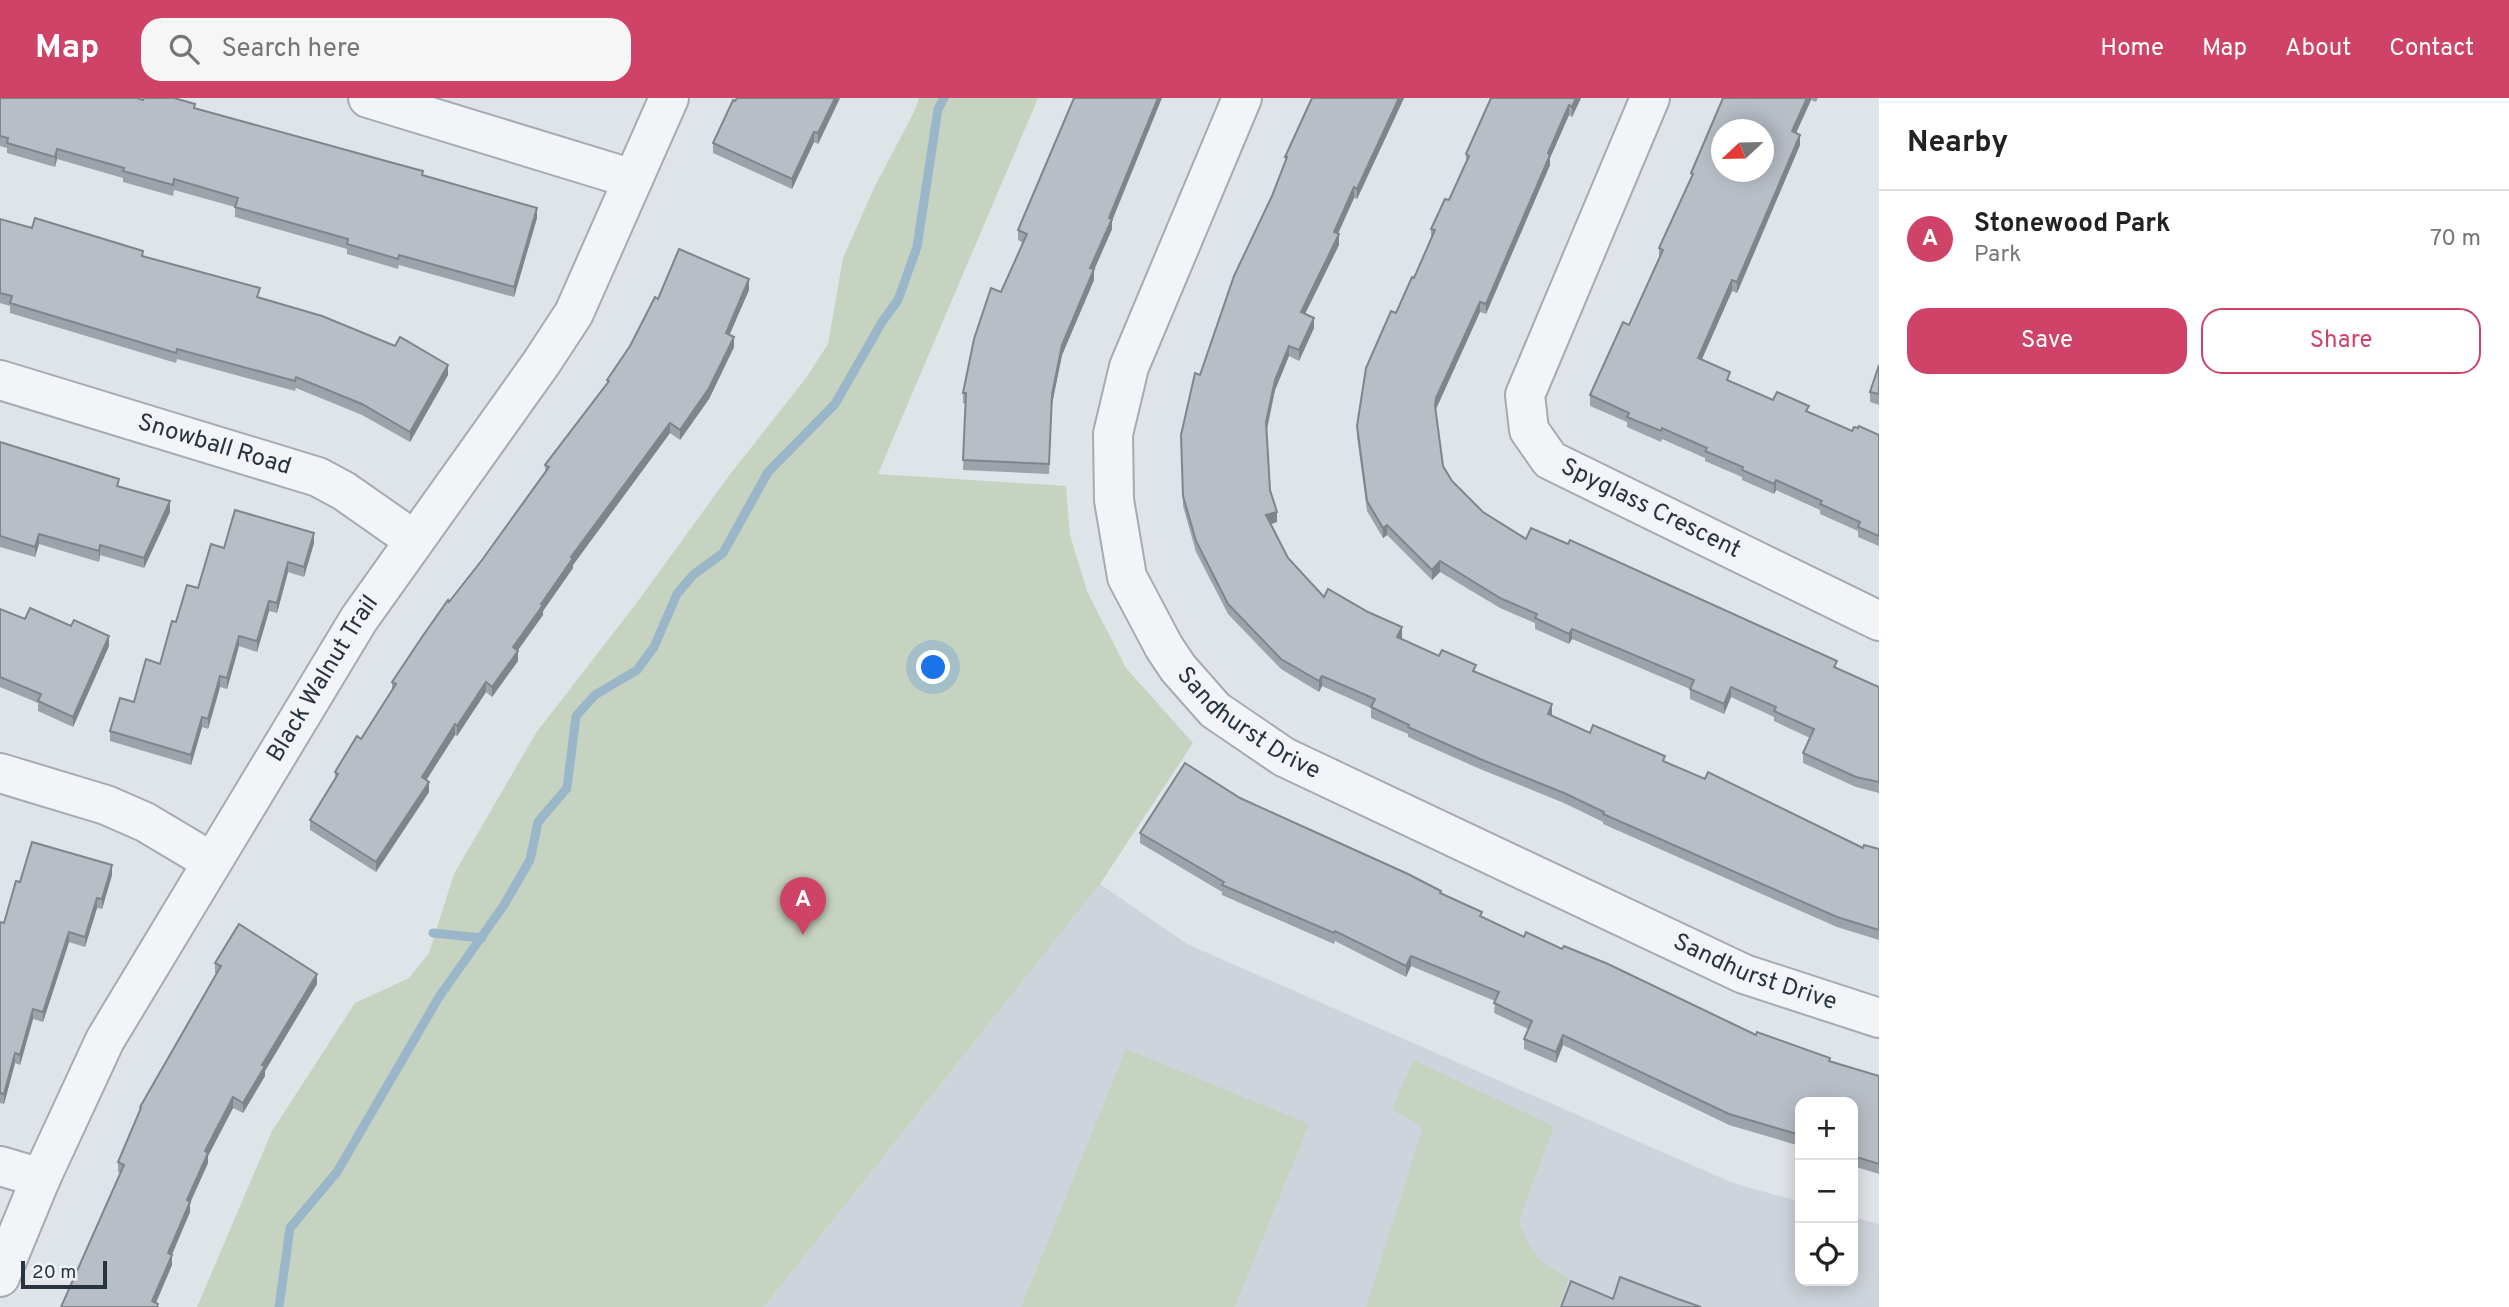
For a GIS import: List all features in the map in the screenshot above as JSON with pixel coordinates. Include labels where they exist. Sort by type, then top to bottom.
[{"type":"street","points":[[368,98],[633,179]]},
{"type":"street","name":"Black Walnut Trail","points":[[0,1277],[41,1178],[105,1040],[359,619],[574,313],[669,98]]},
{"type":"street","name":"Sandhurst Drive","points":[[1242,98],[1129,367],[1113,434],[1114,500],[1127,577],[1178,668],[1215,710],[1284,757],[1744,974],[1879,1018]]},
{"type":"street","name":"Spyglass Crescent","points":[[1650,98],[1525,395],[1529,430],[1550,460],[1879,621]]},
{"type":"street","name":"Snowball Road","points":[[0,380],[318,477],[344,491],[414,540]]},
{"type":"street","points":[[0,773],[106,805],[145,822],[212,862]]},
{"type":"street","points":[[0,1166],[41,1178]]},
{"type":"shaded area","points":[[1100,884],[1187,944],[1733,1183],[1795,1201],[1795,1286],[1858,1286],[1858,1218],[1879,1224],[1879,1307],[764,1307]]},
{"type":"green space","points":[[919,98],[1038,98],[878,474],[1066,486],[1070,535],[1087,591],[1126,668],[1193,743],[1100,884],[764,1307],[197,1307],[272,1131],[355,1003],[409,978],[429,953],[454,874],[536,733],[638,601],[728,477],[806,378],[828,344],[843,258]]},
{"type":"green space","points":[[1126,1049],[1309,1124],[1235,1307],[1021,1307]]},
{"type":"green space","points":[[1413,1060],[1554,1126],[1519,1221],[1536,1256],[1569,1278],[1559,1307],[1366,1307],[1423,1127],[1392,1110]]},
{"type":"building","points":[[0,98],[174,98],[195,104],[194,108],[423,171],[422,175],[537,208],[514,287],[399,255],[398,259],[347,244],[348,239],[235,207],[238,198],[174,179],[173,185],[57,149],[55,157],[7,143],[8,138],[0,136]]},
{"type":"building","points":[[835,98],[818,133],[814,132],[792,179],[713,143],[733,100]]},
{"type":"building","points":[[1074,98],[1158,98],[1109,218],[1112,219],[1090,268],[1094,269],[1062,345],[1052,394],[1049,464],[963,460],[966,393],[963,393],[974,339],[991,288],[1001,292],[1027,234],[1018,230]]},
{"type":"building","points":[[1312,98],[1399,98],[1357,189],[1354,187],[1334,232],[1339,234],[1301,312],[1314,318],[1299,350],[1289,346],[1275,380],[1266,422],[1270,490],[1277,512],[1266,515],[1288,558],[1324,597],[1328,589],[1368,612],[1402,627],[1397,637],[1439,656],[1442,650],[1476,665],[1473,671],[1552,704],[1548,714],[1590,733],[1593,725],[1665,756],[1663,761],[1705,779],[1708,772],[1863,848],[1864,845],[1879,849],[1879,930],[1837,917],[1603,814],[1604,812],[1564,793],[1408,727],[1409,725],[1371,707],[1375,699],[1322,676],[1319,681],[1281,659],[1228,604],[1196,541],[1183,496],[1181,435],[1195,373],[1200,375],[1234,276],[1272,196],[1285,157]]},
{"type":"building","points":[[1491,98],[1576,98],[1572,107],[1569,105],[1548,153],[1550,155],[1486,304],[1480,302],[1436,398],[1443,466],[1452,481],[1483,512],[1526,539],[1531,528],[1568,544],[1570,540],[1837,661],[1834,667],[1879,687],[1879,782],[1856,777],[1803,753],[1814,729],[1774,711],[1776,707],[1731,687],[1724,704],[1690,689],[1694,680],[1572,629],[1569,634],[1535,618],[1537,614],[1500,598],[1440,561],[1432,570],[1387,525],[1383,528],[1367,501],[1357,426],[1366,368],[1391,311],[1396,313],[1412,277],[1414,278],[1435,230],[1431,229],[1445,199],[1449,200]]},
{"type":"building","points":[[1723,98],[1807,98],[1792,131],[1800,135],[1737,282],[1732,280],[1698,358],[1730,372],[1727,380],[1773,400],[1777,392],[1809,406],[1806,411],[1852,431],[1859,426],[1879,435],[1879,536],[1858,527],[1860,522],[1820,504],[1822,501],[1776,480],[1774,484],[1742,470],[1743,467],[1705,451],[1707,448],[1662,428],[1661,431],[1627,417],[1629,413],[1590,395],[1623,322],[1629,325],[1663,250],[1659,248],[1693,174],[1691,173],[1711,126],[1711,182],[1774,182],[1774,119],[1714,119]]},
{"type":"building","points":[[35,218],[143,251],[142,256],[260,288],[257,297],[322,316],[395,346],[400,337],[448,365],[410,432],[362,404],[296,377],[295,381],[177,349],[176,353],[10,303],[12,296],[0,293],[0,219],[32,228]]},
{"type":"building","points":[[679,249],[749,279],[726,333],[734,337],[709,388],[680,430],[670,423],[571,557],[573,558],[541,604],[543,605],[513,647],[518,651],[492,687],[486,682],[457,726],[455,724],[422,777],[429,782],[376,862],[310,820],[357,736],[361,739],[396,684],[392,682],[422,637],[448,600],[449,602],[482,560],[549,467],[545,465],[609,381],[607,380],[630,346],[655,297],[658,299]]},
{"type":"building","points":[[1879,365],[1879,394],[1870,392]]},
{"type":"building","points":[[0,442],[119,479],[117,486],[170,501],[144,558],[100,545],[99,551],[39,534],[35,547],[0,536]]},
{"type":"building","points":[[235,510],[314,533],[304,567],[288,562],[277,603],[269,601],[257,641],[239,636],[227,678],[220,676],[208,719],[202,717],[191,755],[110,731],[120,698],[134,702],[146,659],[160,664],[172,621],[176,622],[187,585],[198,588],[211,544],[224,548]]},
{"type":"building","points":[[30,608],[71,626],[74,620],[109,636],[73,717],[38,701],[41,694],[0,677],[0,609],[25,619]]},
{"type":"building","points":[[1185,763],[1240,798],[1408,874],[1441,891],[1440,893],[1482,912],[1480,916],[1524,937],[1526,932],[1562,949],[1564,946],[1608,964],[1756,1035],[1757,1032],[1830,1058],[1829,1061],[1879,1076],[1879,1164],[1858,1158],[1858,1097],[1795,1097],[1795,1134],[1729,1114],[1563,1035],[1556,1052],[1524,1039],[1532,1021],[1494,1003],[1499,992],[1411,956],[1406,966],[1335,931],[1334,933],[1222,885],[1224,882],[1140,833]]},
{"type":"building","points":[[32,842],[112,865],[102,899],[97,898],[85,937],[69,932],[43,1012],[33,1009],[20,1055],[15,1053],[4,1094],[0,1093],[0,922],[4,923],[16,881],[20,882]]},
{"type":"building","points":[[239,924],[317,974],[262,1065],[265,1066],[243,1103],[233,1097],[205,1151],[208,1153],[168,1253],[172,1255],[152,1301],[158,1304],[157,1307],[61,1307],[124,1165],[118,1162],[140,1107],[221,966],[215,963]]},
{"type":"building","points":[[1620,1277],[1701,1307],[1561,1307],[1571,1281],[1613,1299]]},
{"type":"waterway","points":[[279,1307],[290,1228],[337,1172],[439,997],[504,905],[530,860],[538,822],[567,788],[576,716],[595,695],[637,670],[654,647],[677,594],[693,575],[723,553],[768,472],[835,404],[882,322],[898,300],[917,247],[938,109],[944,98]]},
{"type":"waterway","points":[[433,933],[482,938]]},
{"type":"place","name":"Stonewood Park","points":[[803,935]]}]
